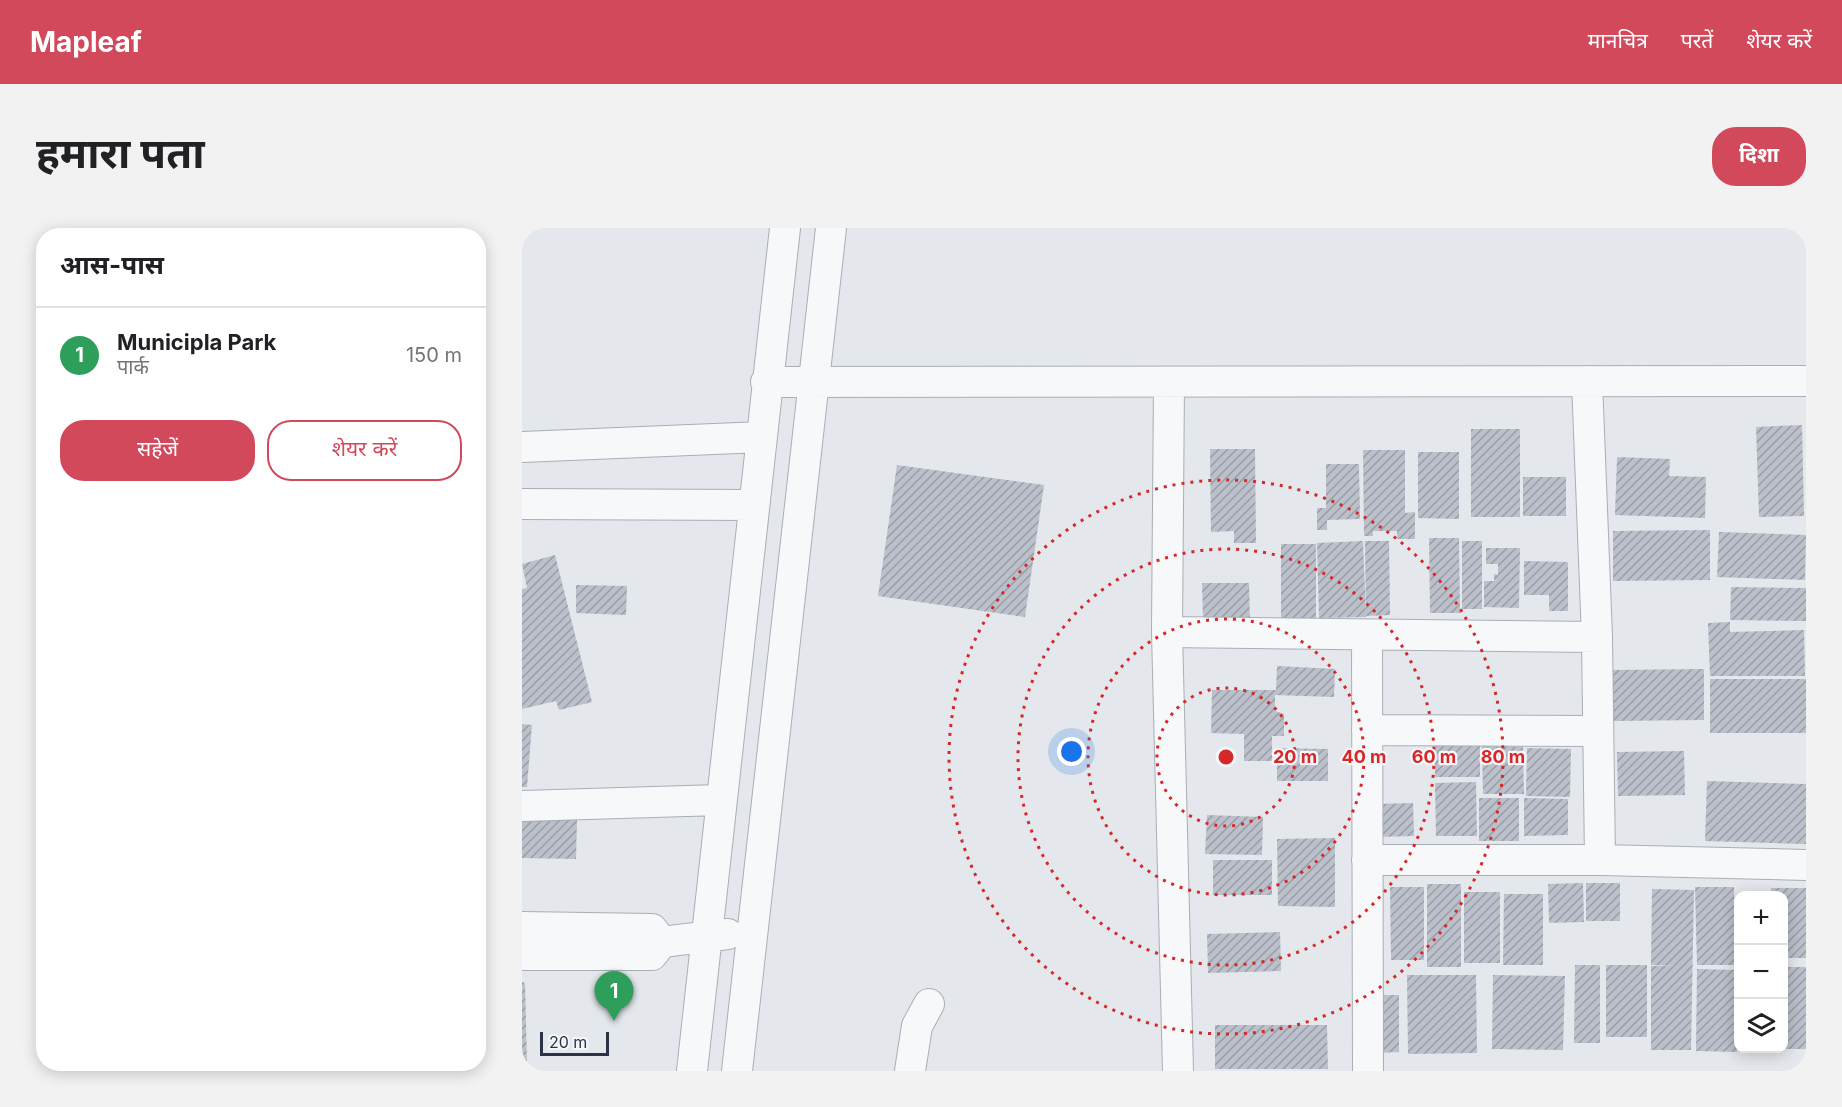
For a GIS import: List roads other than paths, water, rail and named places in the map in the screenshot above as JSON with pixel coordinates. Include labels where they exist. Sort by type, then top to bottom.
[{"type":"street","points":[[692,1071],[784,228]]},
{"type":"street","points":[[737,1071],[831,228]]},
{"type":"street","points":[[1587,381],[1597,637],[1600,860]]},
{"type":"street","points":[[766,382],[1806,381]]},
{"type":"street","points":[[1169,382],[1167,632],[1178,1071]]},
{"type":"street","points":[[522,447],[762,437]]},
{"type":"street","points":[[522,504],[754,505]]},
{"type":"street","points":[[1167,632],[1597,637]]},
{"type":"street","points":[[1367,635],[1368,1071]]},
{"type":"street","points":[[1367,730],[1598,731]]},
{"type":"street","points":[[522,806],[720,800]]},
{"type":"street","points":[[1367,860],[1600,860],[1806,865]]},
{"type":"street","points":[[522,927],[652,928],[662,942]]},
{"type":"street","points":[[522,955],[652,955],[662,942],[751,930]]},
{"type":"street","points":[[910,1071],[916,1026],[930,1004]]},
{"type":"place","name":"Municipla Park","points":[[614,1021]]}]
